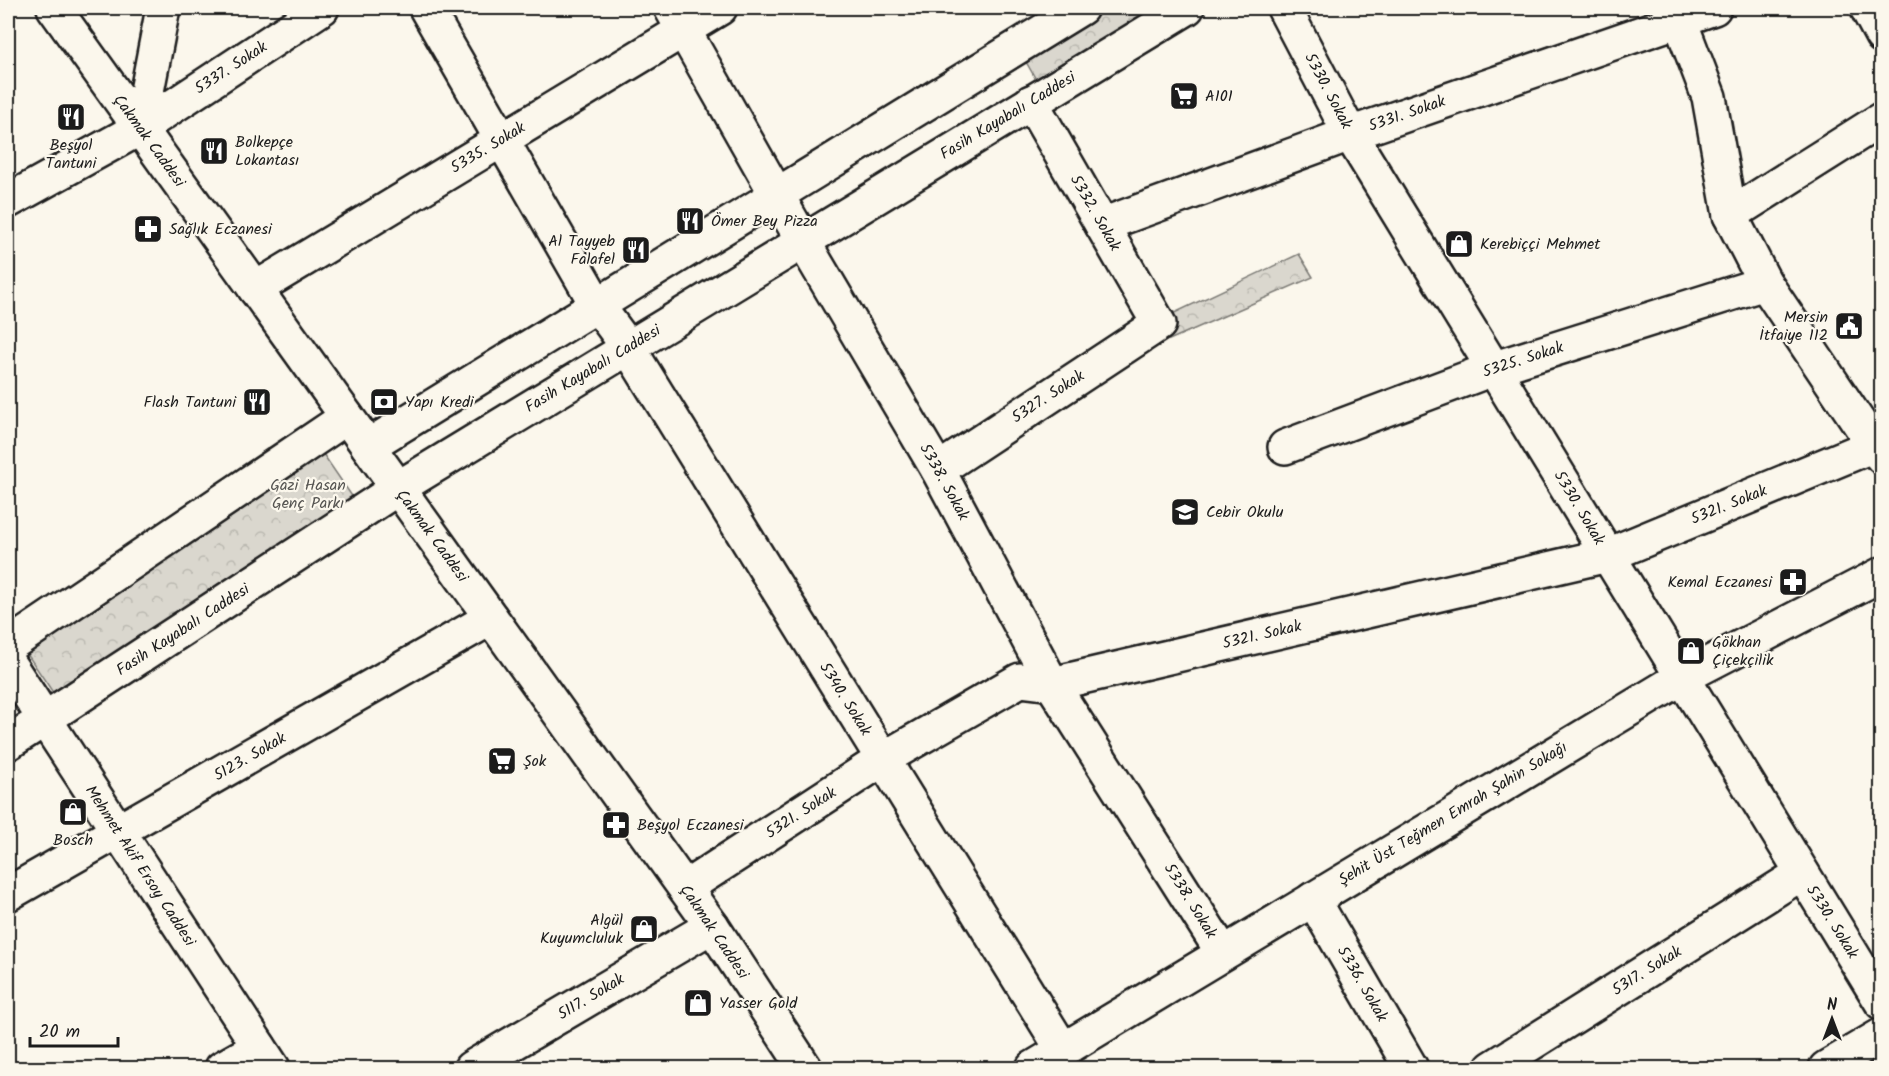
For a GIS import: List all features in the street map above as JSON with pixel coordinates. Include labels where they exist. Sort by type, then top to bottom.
[{"type":"street","name":"Çakmak Caddesi","points":[[54,8],[712,926],[805,1068]]},
{"type":"street","points":[[140,128],[163,8]]},
{"type":"street","name":"5337. Sokak","points":[[8,201],[140,128],[321,8]]},
{"type":"street","name":"5340. Sokak","points":[[426,8],[597,305],[628,347],[1063,1050]]},
{"type":"street","name":"5335. Sokak","points":[[255,289],[502,140],[677,19],[720,8]]},
{"type":"street","points":[[368,446],[1081,8]]},
{"type":"street","name":"Fasih Kayabalı Caddesi","points":[[8,743],[45,721],[398,488],[1187,8]]},
{"type":"street","name":"5330. Sokak","points":[[1284,8],[1350,134],[1881,1003]]},
{"type":"street","name":"5331. Sokak","points":[[1102,225],[1678,13],[1714,8]]},
{"type":"street","points":[[1867,8],[1881,36]]},
{"type":"street","points":[[1678,13],[1709,97],[1730,215],[1765,283],[1878,451]]},
{"type":"street","name":"5338. Sokak","points":[[677,19],[803,241],[938,470],[1052,684],[1223,953]]},
{"type":"street","name":"5332. Sokak","points":[[1031,102],[1159,324]]},
{"type":"street","points":[[1730,215],[1881,119]]},
{"type":"street","name":"5325. Sokak","points":[[1285,447],[1495,368],[1765,283]]},
{"type":"street","name":"5327. Sokak","points":[[938,470],[1159,324]]},
{"type":"street","points":[[8,646],[347,417]]},
{"type":"street","name":"5321. Sokak","points":[[685,888],[883,759],[1020,680],[1052,684],[1608,555],[1878,451]]},
{"type":"street","name":"Şehit Üst Teğmen Emrah Şahin Sokağı","points":[[1033,1068],[1682,678],[1881,574]]},
{"type":"street","name":"5123. Sokak","points":[[8,894],[118,834],[491,618]]},
{"type":"street","name":"Mehmet Akif Ersoy Caddesi","points":[[8,663],[266,1058]]},
{"type":"street","name":"5317. Sokak","points":[[1492,1068],[1802,873]]},
{"type":"street","name":"5336. Sokak","points":[[1313,899],[1411,1068]]},
{"type":"street","name":"5117. Sokak","points":[[472,1068],[712,926]]},
{"type":"street","points":[[1826,1068],[1881,1035]]},
{"type":"street","points":[[222,1068],[266,1058]]},
{"type":"green space","points":[[1098,8],[1175,8],[1042,90],[1021,53]]},
{"type":"green space","points":[[1299,254],[1313,277],[1169,340],[1168,316]]},
{"type":"green space","name":"Gazi Hasan Genç Parkı","points":[[319,448],[356,502],[58,700],[23,648]]},
{"type":"place","name":"A101","points":[[1184,96]]},
{"type":"place","name":"Beşyol Tantuni","points":[[71,117]]},
{"type":"place","name":"Bolkepçe Lokantası","points":[[214,151]]},
{"type":"place","name":"Ömer Bey Pizza","points":[[690,221]]},
{"type":"place","name":"Sağlık Eczanesi","points":[[148,229]]},
{"type":"place","name":"Kerebiççi Mehmet","points":[[1459,244]]},
{"type":"place","name":"Al Tayyeb Falafel","points":[[636,250]]},
{"type":"place","name":"Mersin İtfaiye 112","points":[[1849,326]]},
{"type":"place","name":"Flash Tantuni","points":[[257,402]]},
{"type":"place","name":"Yapı Kredi","points":[[384,402]]},
{"type":"place","name":"Cebir Okulu","points":[[1185,512]]},
{"type":"place","name":"Kemal Eczanesi","points":[[1793,582]]},
{"type":"place","name":"Gökhan Çiçekçilik","points":[[1691,651]]},
{"type":"place","name":"Şok","points":[[502,761]]},
{"type":"place","name":"Bosch","points":[[73,812]]},
{"type":"place","name":"Beşyol Eczanesi","points":[[616,825]]},
{"type":"place","name":"Algül Kuyumcluluk","points":[[644,929]]},
{"type":"place","name":"Yasser Gold","points":[[698,1003]]}]
